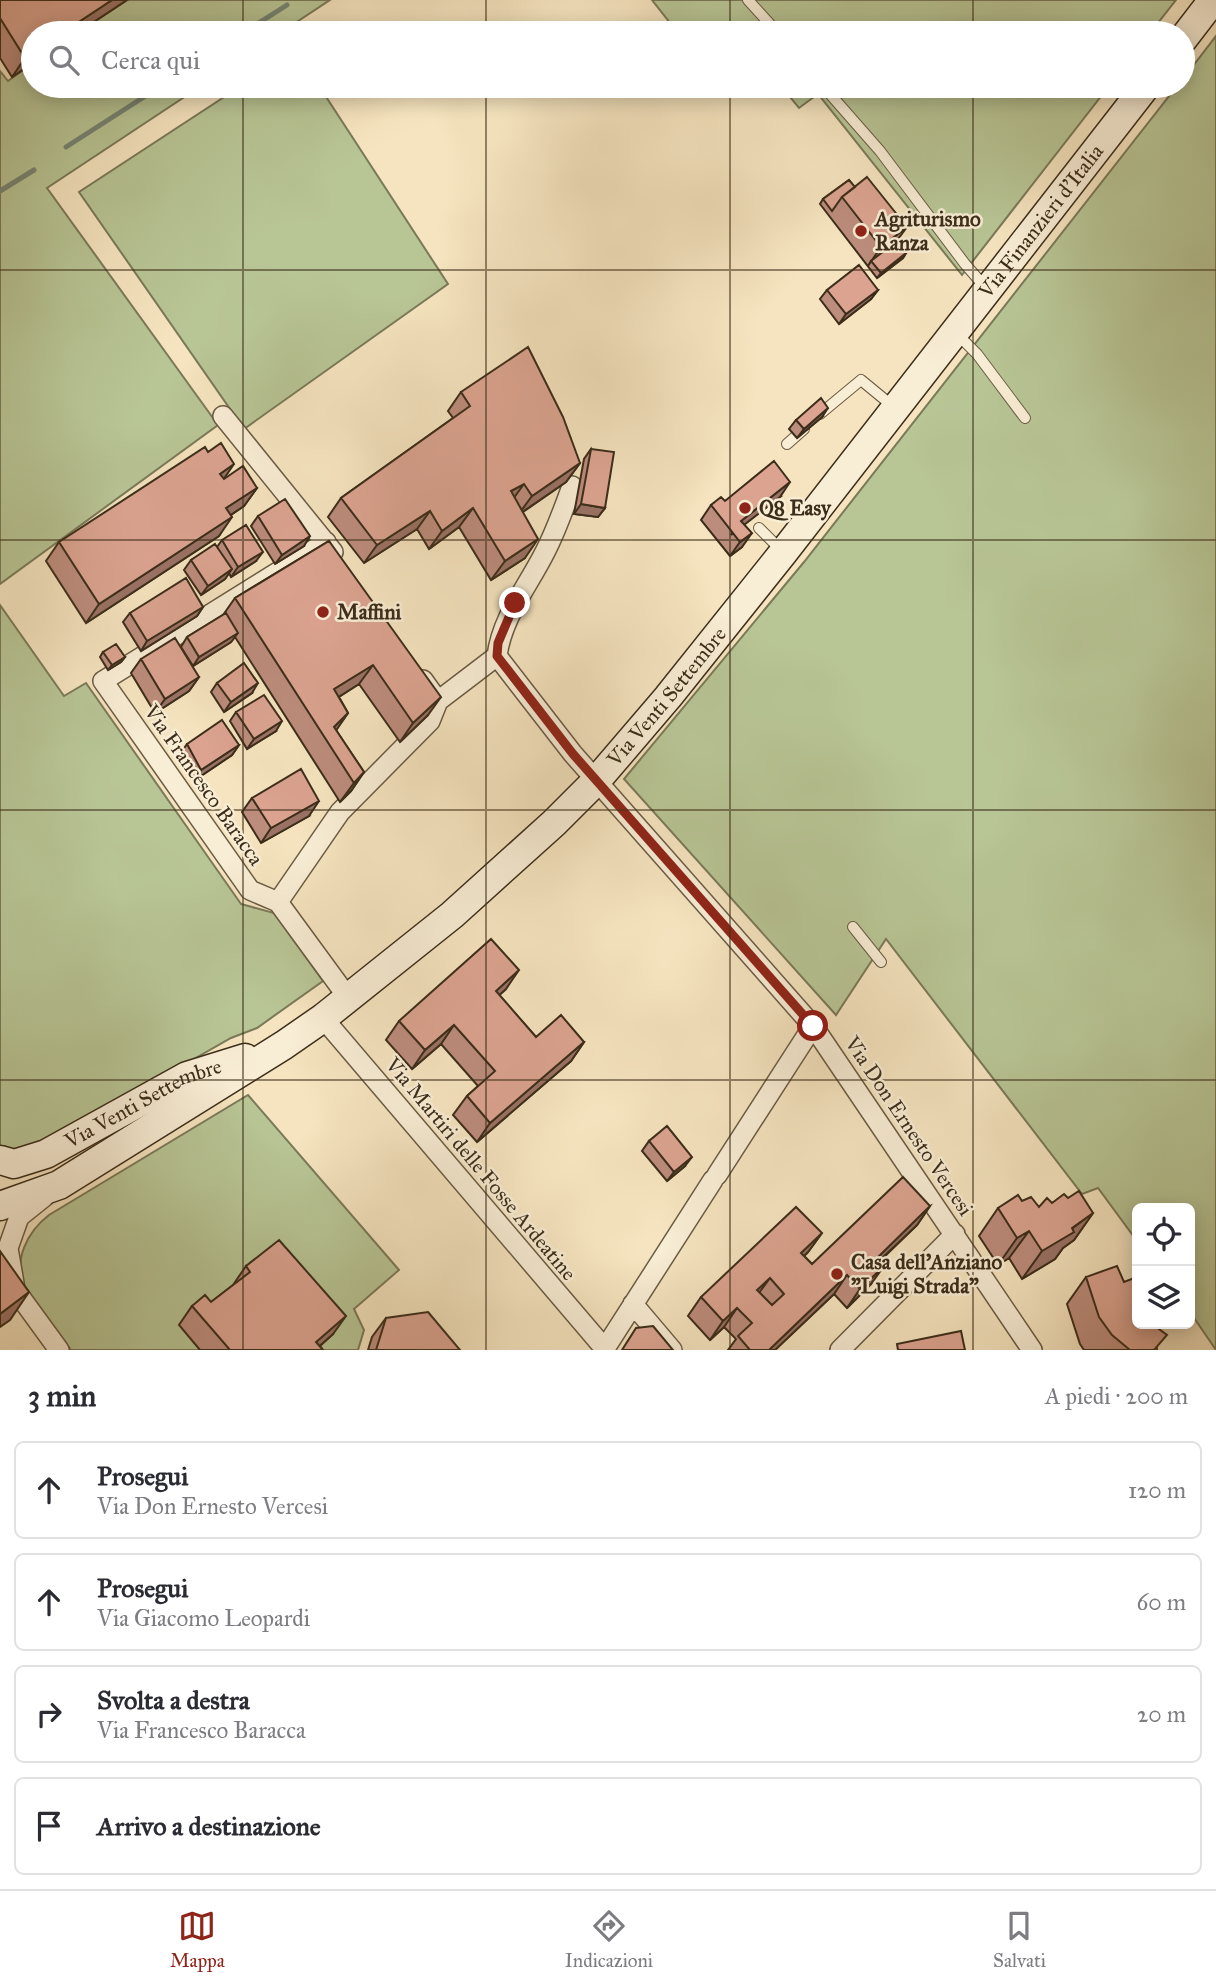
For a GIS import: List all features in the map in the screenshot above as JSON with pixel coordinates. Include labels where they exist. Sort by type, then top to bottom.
[{"type":"street","points":[[1195,23],[1213,0]]},
{"type":"street","name":"Via Finanzieri d'Italia","points":[[937,357],[1137,98]]},
{"type":"street","name":"Via Venti Settembre","points":[[0,1206],[60,1185],[284,1045],[349,999],[452,915],[597,780],[668,697],[937,357]]},
{"type":"street","points":[[223,416],[342,565]]},
{"type":"street","points":[[278,902],[340,812],[430,721],[438,701],[497,656],[498,643],[515,603],[544,553],[572,486]]},
{"type":"street","name":"Via Francesco Baracca","points":[[326,542],[103,681],[250,890],[278,902],[349,999]]},
{"type":"street","name":"Via Don Ernesto Vercesi","points":[[497,656],[573,754],[813,1026],[1032,1350]]},
{"type":"street","points":[[414,667],[438,701]]},
{"type":"street","name":"Via Martiri delle Fosse Ardeatine","points":[[323,1018],[605,1349]]},
{"type":"street","points":[[605,1349],[813,1026]]},
{"type":"street","name":"Via Venti Settembre","points":[[115,1151],[47,1175],[6,1185],[1,1169],[46,1154],[187,1076],[284,1045]]},
{"type":"street","points":[[15,1289],[8,1248],[19,1217],[60,1185]]},
{"type":"street","points":[[840,1350],[955,1234]]},
{"type":"street","points":[[0,1269],[59,1350]]},
{"type":"street","points":[[633,1304],[671,1350]]},
{"type":"lane","points":[[748,0],[767,21]]},
{"type":"lane","points":[[834,98],[880,151],[965,264],[988,290]]},
{"type":"lane","points":[[955,332],[977,354],[1025,418]]},
{"type":"lane","points":[[787,444],[861,380],[895,408]]},
{"type":"lane","points":[[760,528],[783,553]]},
{"type":"lane","points":[[853,927],[881,962]]},
{"type":"green space","points":[[127,0],[330,0],[298,21],[95,21]]},
{"type":"green space","points":[[652,0],[1176,0],[1159,21],[669,21]]},
{"type":"green space","points":[[1216,36],[1216,1350],[1195,1319],[1195,1203],[1132,1203],[1132,1234],[1098,1188],[1082,1194],[886,939],[836,1015],[624,779],[804,562],[1168,98],[1195,98],[1195,63]]},
{"type":"green space","points":[[0,71],[8,81],[21,72],[21,98],[183,98],[47,188],[218,425],[0,584]]},
{"type":"green space","points":[[223,98],[327,98],[448,284],[244,429],[79,192]]},
{"type":"green space","points":[[791,98],[813,98],[799,108]]},
{"type":"green space","points":[[821,98],[1100,98],[962,275]]},
{"type":"green space","points":[[0,605],[64,696],[86,683],[241,904],[274,913],[323,981],[257,1028],[231,1038],[29,1153],[0,1151]]},
{"type":"green space","points":[[248,1095],[399,1270],[354,1309],[364,1330],[358,1350],[71,1350],[38,1310],[24,1288],[21,1257],[34,1230],[49,1215]]},
{"type":"building","points":[[0,0],[112,0],[80,21],[21,21],[21,52],[0,18]]},
{"type":"building","points":[[867,177],[907,227],[881,247],[842,197]]},
{"type":"building","points":[[849,180],[855,187],[842,197],[832,211],[823,199]]},
{"type":"building","points":[[897,241],[906,253],[881,273],[871,261]]},
{"type":"building","points":[[859,265],[878,290],[846,314],[827,290]]},
{"type":"building","points":[[528,347],[563,417],[580,463],[532,496],[524,484],[511,491],[538,539],[505,561],[473,508],[442,531],[430,511],[377,545],[341,498],[470,406],[461,392]]},
{"type":"building","points":[[821,398],[828,408],[804,429],[796,420]]},
{"type":"building","points":[[221,443],[234,464],[220,474],[224,479],[243,466],[257,488],[226,508],[232,517],[99,604],[59,542],[205,447],[208,452]]},
{"type":"building","points":[[591,449],[614,452],[605,508],[581,504]]},
{"type":"building","points":[[774,461],[790,482],[741,521],[752,533],[740,542],[711,505],[721,497],[725,501]]},
{"type":"building","points":[[285,499],[310,536],[282,555],[258,516]]},
{"type":"building","points":[[246,525],[263,552],[238,567],[222,540]]},
{"type":"building","points":[[329,541],[441,697],[413,723],[373,665],[334,689],[348,713],[334,727],[364,772],[354,783],[235,598]]},
{"type":"building","points":[[215,544],[232,569],[208,586],[191,560]]},
{"type":"building","points":[[186,578],[203,607],[147,641],[130,613]]},
{"type":"building","points":[[226,613],[238,633],[199,657],[187,637]]},
{"type":"building","points":[[175,638],[199,677],[165,699],[141,659]]},
{"type":"building","points":[[116,644],[125,657],[112,665],[103,652]]},
{"type":"building","points":[[244,663],[258,683],[231,702],[217,683]]},
{"type":"building","points":[[264,695],[282,721],[254,739],[236,712]]},
{"type":"building","points":[[222,720],[239,745],[201,770],[187,744]]},
{"type":"building","points":[[301,769],[319,801],[271,828],[252,798]]},
{"type":"building","points":[[491,939],[519,970],[496,991],[536,1037],[561,1015],[584,1042],[490,1123],[467,1096],[495,1071],[454,1025],[425,1050],[399,1021]]},
{"type":"building","points":[[667,1126],[692,1157],[674,1172],[649,1141]]},
{"type":"building","name":"Casa dell'Anziano \"Luigi Strada\"","points":[[903,1177],[930,1206],[877,1258],[884,1266],[860,1289],[847,1275],[769,1350],[750,1350],[738,1336],[752,1323],[737,1308],[723,1321],[701,1297],[796,1207],[822,1233],[801,1253],[812,1264]],"holes":[[[770,1278],[784,1294],[772,1305],[757,1290]]]},
{"type":"building","points":[[1079,1191],[1093,1213],[1072,1228],[1074,1232],[1042,1251],[1029,1231],[1017,1238],[998,1208],[1018,1195],[1022,1201],[1031,1197],[1039,1207],[1047,1198],[1052,1203],[1064,1194],[1068,1198]]},
{"type":"building","points":[[279,1240],[346,1316],[316,1342],[323,1350],[230,1350],[192,1306],[205,1295],[211,1302],[250,1272],[246,1266]]},
{"type":"building","points":[[0,1251],[29,1292],[0,1314]]},
{"type":"building","points":[[1117,1266],[1124,1282],[1132,1279],[1132,1329],[1159,1329],[1167,1335],[1154,1350],[1130,1350],[1112,1335],[1099,1317],[1086,1277]]},
{"type":"building","points":[[428,1312],[460,1350],[376,1350],[386,1318]]},
{"type":"building","points":[[653,1326],[673,1350],[622,1350],[636,1328]]},
{"type":"building","points":[[961,1331],[965,1350],[898,1350],[897,1344]]},
{"type":"waterway","points":[[262,21],[287,5]]},
{"type":"waterway","points":[[66,147],[142,98]]},
{"type":"waterway","points":[[0,191],[34,170]]},
{"type":"place","name":"Agriturismo Ranza","points":[[861,231]]},
{"type":"place","name":"Q8 Easy","points":[[745,508]]},
{"type":"place","name":"Maffini","points":[[323,612]]},
{"type":"place","name":"Casa dell'Anziano \"Luigi Strada\"","points":[[837,1274]]},
{"type":"route","points":[[515,603],[498,643],[497,656],[573,754],[813,1026]]}]
